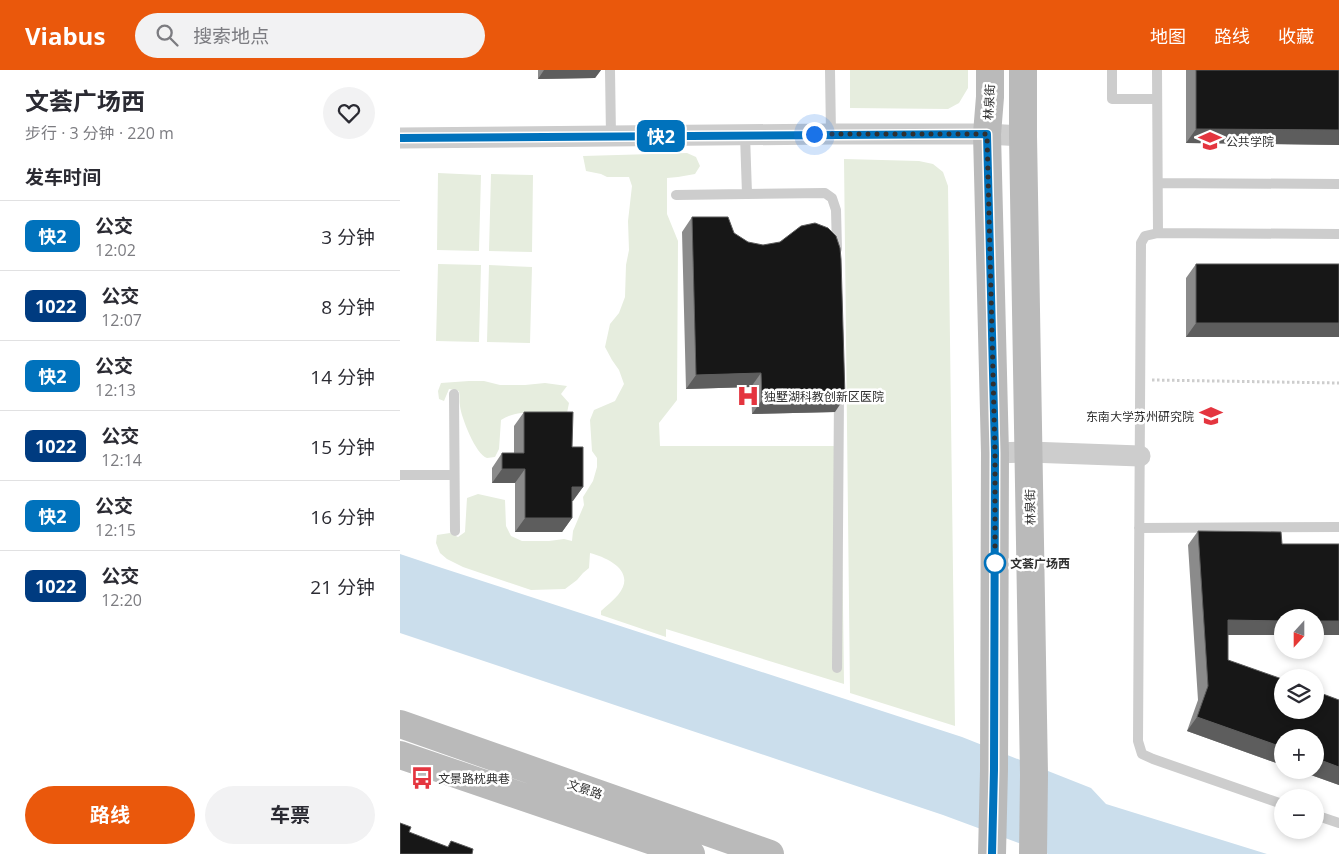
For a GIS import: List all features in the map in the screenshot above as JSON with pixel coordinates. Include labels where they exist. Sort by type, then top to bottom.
[{"type":"main road","name":"林泉街","points":[[990,70],[987,134],[995,453],[992,850]]},
{"type":"main road","name":"林泉街","points":[[1023,70],[1034,775],[1033,854]]},
{"type":"main road","name":"文景路","points":[[400,724],[770,854]]},
{"type":"main road","points":[[400,756],[691,854]]},
{"type":"street","points":[[400,138],[831,134],[987,134],[1023,136]]},
{"type":"street","points":[[995,453],[1029,452],[1140,456]]},
{"type":"lane","points":[[610,70],[611,136]]},
{"type":"lane","points":[[830,70],[831,134]]},
{"type":"lane","points":[[1112,70],[1112,99],[1157,99]]},
{"type":"lane","points":[[1157,70],[1158,233]]},
{"type":"lane","points":[[745,135],[747,194]]},
{"type":"lane","points":[[1158,183],[1339,184]]},
{"type":"lane","points":[[676,195],[825,193],[832,198],[836,210],[837,260]]},
{"type":"lane","points":[[1274,801],[1153,760],[1142,754],[1138,741],[1141,243],[1145,236],[1158,233],[1339,234]]},
{"type":"lane","points":[[837,668],[838,379]]},
{"type":"lane","points":[[454,394],[455,532]]},
{"type":"lane","points":[[400,475],[454,475]]},
{"type":"lane","points":[[1139,528],[1339,527]]},
{"type":"lane","points":[[1324,818],[1339,823]]},
{"type":"path","points":[[1140,380],[1339,383]]},
{"type":"green space","points":[[850,70],[968,70],[968,88],[959,103],[948,109],[850,108]]},
{"type":"green space","points":[[687,153],[696,157],[700,166],[695,174],[667,178],[667,214],[678,241],[677,400],[659,423],[660,446],[841,446],[844,684],[666,629],[666,637],[601,615],[601,611],[618,595],[623,587],[624,579],[618,567],[597,555],[590,553],[589,568],[565,589],[531,590],[463,567],[440,553],[436,543],[437,535],[450,533],[458,537],[465,532],[467,498],[478,494],[505,500],[506,526],[511,536],[522,541],[564,539],[572,541],[573,531],[584,505],[583,497],[593,481],[597,467],[597,458],[592,451],[590,420],[594,410],[615,401],[624,384],[619,370],[605,347],[610,324],[619,313],[625,297],[626,265],[629,250],[628,221],[632,186],[629,177],[607,177],[586,171],[583,156]]},
{"type":"green space","points":[[844,159],[919,161],[933,164],[943,172],[948,186],[955,726],[850,693]]},
{"type":"green space","points":[[438,173],[481,175],[479,251],[437,250]]},
{"type":"green space","points":[[491,174],[533,175],[532,252],[489,251]]},
{"type":"green space","points":[[438,264],[481,265],[479,342],[436,341]]},
{"type":"green space","points":[[489,265],[532,267],[530,343],[487,342]]},
{"type":"green space","points":[[484,381],[500,385],[545,383],[567,386],[561,394],[569,403],[567,413],[541,412],[508,416],[501,420],[499,449],[495,457],[487,458],[478,450],[466,426],[461,411],[459,391],[449,389],[444,401],[439,399],[438,391],[441,383]]},
{"type":"water","points":[[400,554],[962,737],[1091,788],[1106,804],[1267,854],[1048,854],[943,815],[400,633]]},
{"type":"building","points":[[1196,70],[1339,70],[1339,130],[1196,129]]},
{"type":"building","points":[[692,217],[728,217],[734,233],[748,242],[763,245],[780,242],[801,226],[815,223],[828,228],[836,236],[841,259],[845,397],[762,400],[761,373],[696,375]]},
{"type":"building","points":[[1196,264],[1339,264],[1339,323],[1196,323]]},
{"type":"building","points":[[524,412],[573,412],[572,447],[583,447],[583,487],[572,487],[572,518],[525,518],[525,469],[502,469],[502,453],[524,453]]},
{"type":"building","points":[[1198,531],[1281,532],[1282,544],[1339,544],[1339,621],[1324,621],[1324,609],[1274,609],[1274,621],[1228,620],[1228,660],[1274,676],[1274,719],[1324,719],[1324,694],[1339,700],[1339,767],[1324,761],[1324,729],[1274,729],[1274,744],[1197,717],[1208,686]]},
{"type":"building","points":[[400,823],[411,827],[409,832],[448,847],[451,841],[473,849],[472,854],[400,854]]},
{"type":"bus line","name":"快2","points":[[400,138],[987,134],[995,453],[992,854]]},
{"type":"place","name":"公共学院","points":[[1210,141]]},
{"type":"place","name":"独墅湖科教创新区医院","points":[[748,396]]},
{"type":"place","name":"东南大学苏州研究院","points":[[1211,416]]},
{"type":"place","name":"文荟广场西","points":[[995,563]]},
{"type":"place","name":"文景路枕典巷","points":[[422,778]]},
{"type":"route","points":[[814,134],[987,134],[995,453],[995,563]]}]
